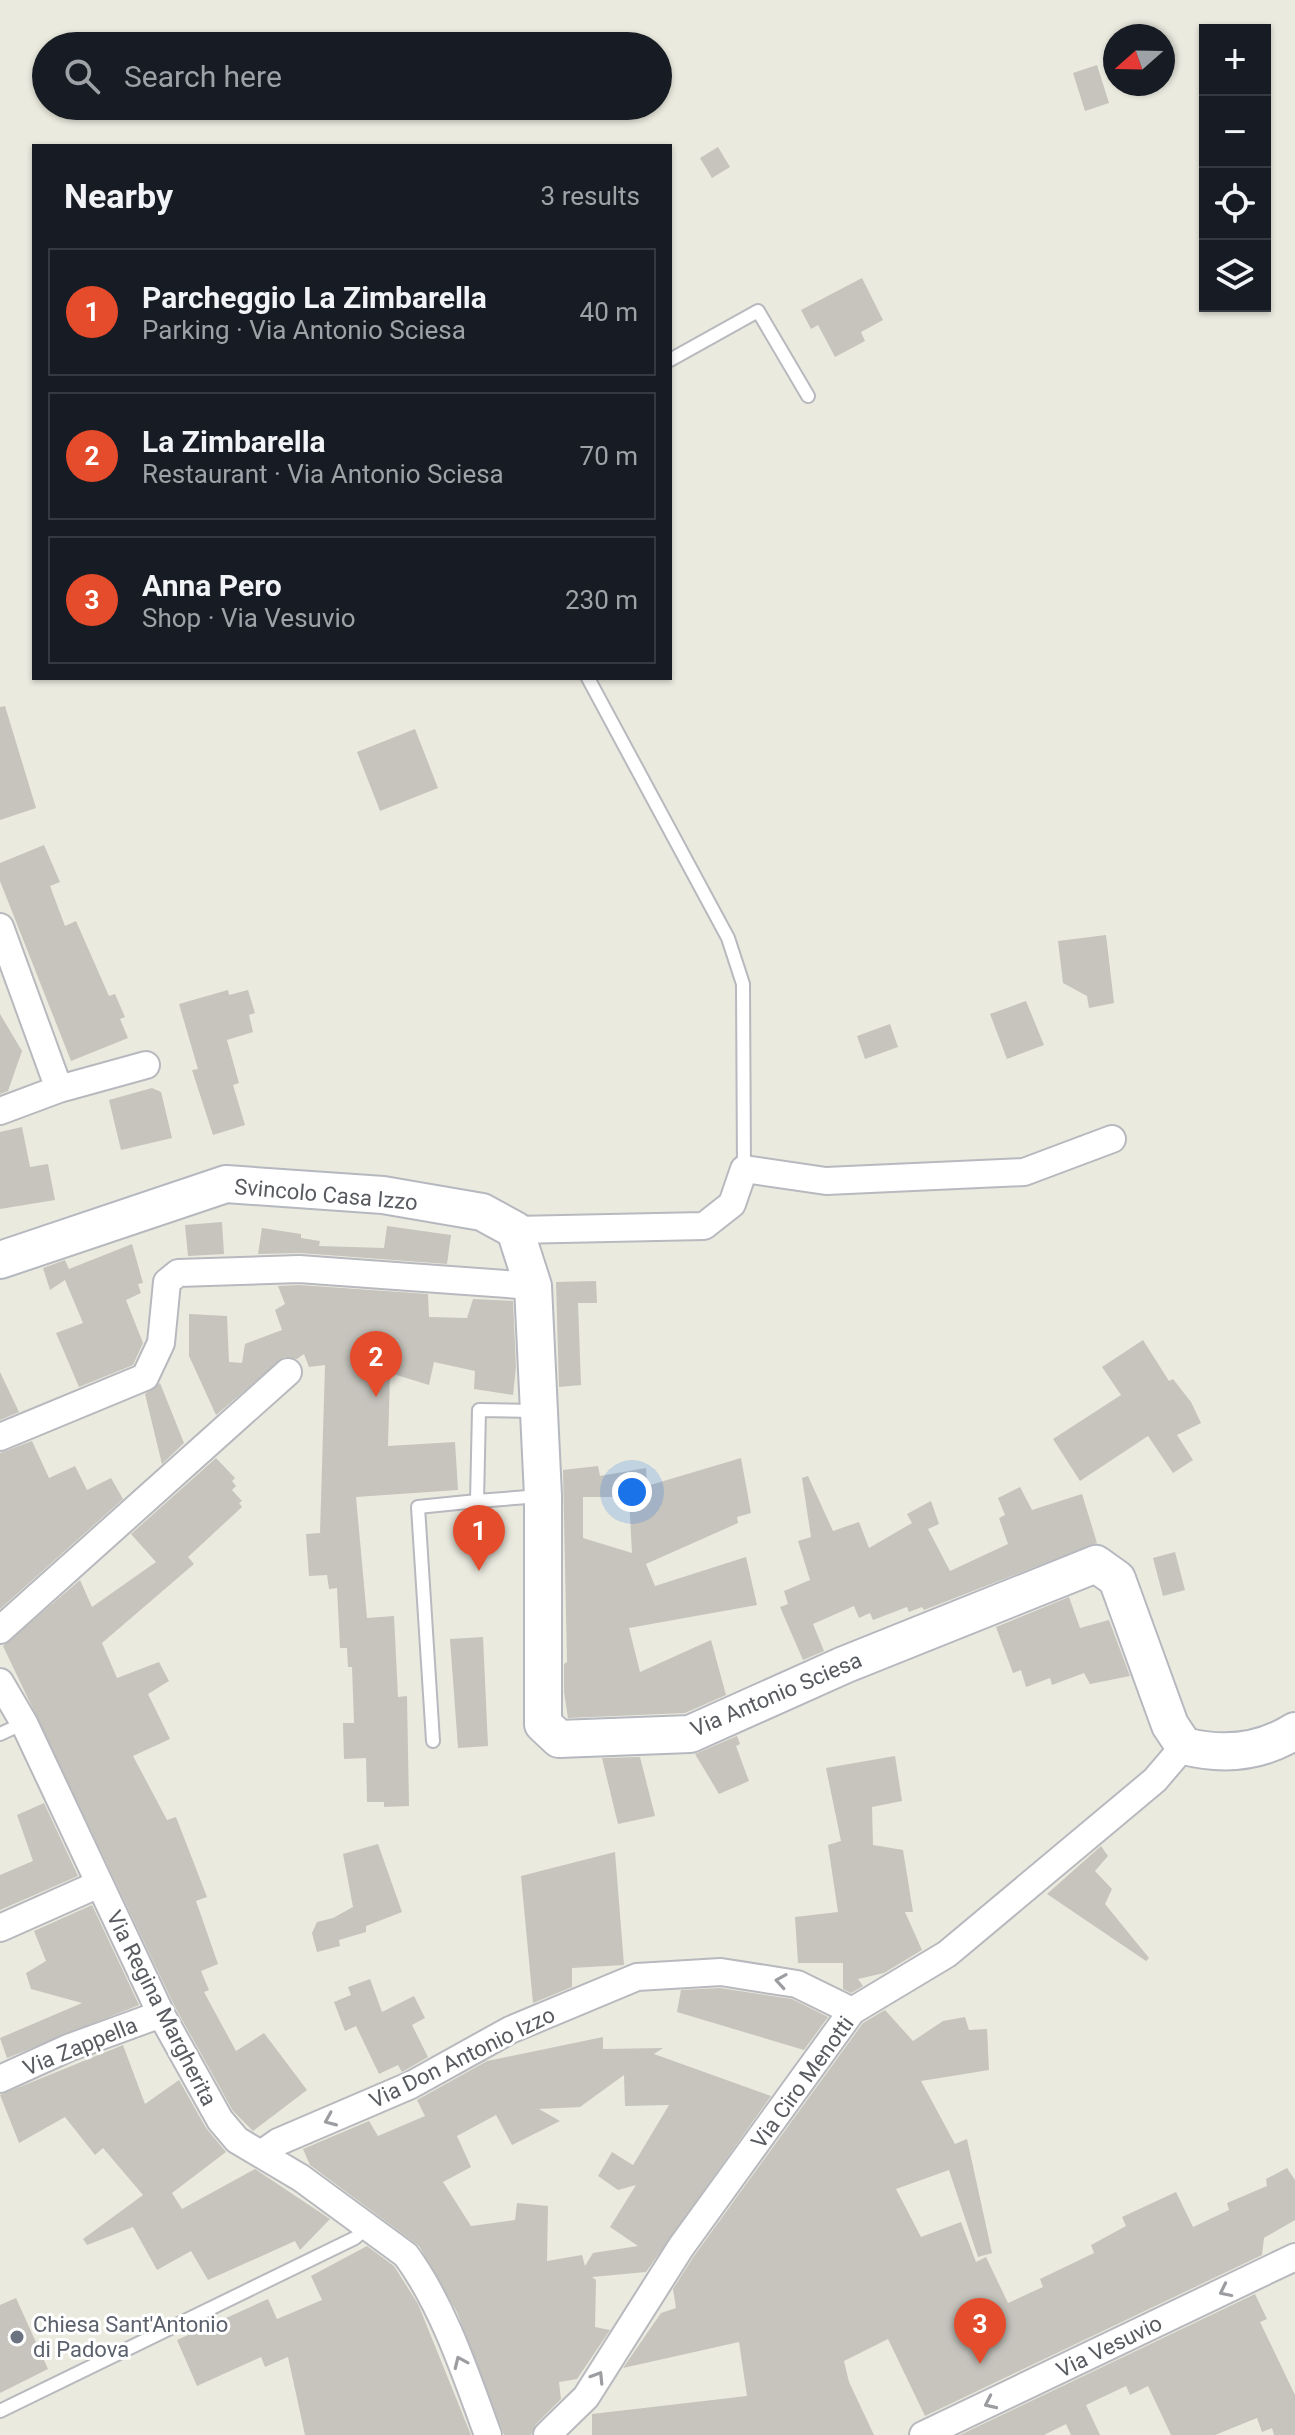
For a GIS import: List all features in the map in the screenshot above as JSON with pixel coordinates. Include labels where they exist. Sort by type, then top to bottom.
[{"type":"street","points":[[0,927],[59,1089]]},
{"type":"street","points":[[0,1111],[59,1089],[146,1065]]},
{"type":"street","points":[[515,1230],[704,1226],[732,1204],[744,1169],[826,1181],[1024,1172],[1112,1139]]},
{"type":"street","name":"Svincolo Casa Izzo","points":[[0,1260],[226,1184],[383,1195],[482,1212],[515,1230]]},
{"type":"street","name":"Via Antonio Sciesa","points":[[515,1230],[533,1286],[543,1496],[543,1724],[559,1739],[690,1734],[844,1665],[1096,1564],[1117,1579],[1170,1725],[1184,1746]]},
{"type":"street","points":[[0,1437],[145,1377],[161,1343],[167,1282],[178,1273],[299,1269],[533,1286]]},
{"type":"street","points":[[0,1630],[288,1372]]},
{"type":"street","name":"Via Regina Margherita","points":[[0,1682],[24,1723],[161,2014],[220,2120],[237,2140],[301,2178],[406,2255],[417,2271],[464,2371],[488,2435]]},
{"type":"street","points":[[1184,1746],[1210,1753],[1239,1752],[1282,1740],[1295,1731]]},
{"type":"street","name":"Via Ciro Menotti","points":[[547,2435],[586,2397],[681,2247],[852,2011],[947,1954],[1155,1780],[1184,1746]]},
{"type":"street","points":[[0,1928],[99,1884]]},
{"type":"street","name":"Via Don Antonio Izzo","points":[[261,2154],[278,2142],[411,2085],[510,2030],[637,1977],[721,1972],[797,1984],[852,2011]]},
{"type":"street","name":"Via Zappella","points":[[0,2079],[68,2048],[161,2014]]},
{"type":"street","name":"Via Vesuvio","points":[[923,2435],[1295,2257]]},
{"type":"lane","points":[[672,359],[758,311],[808,396]]},
{"type":"lane","points":[[589,680],[728,938],[743,984],[744,1169]]},
{"type":"lane","points":[[477,1501],[479,1410],[539,1411]]},
{"type":"lane","points":[[433,1741],[418,1507],[543,1496]]},
{"type":"lane","points":[[0,1734],[24,1723]]},
{"type":"lane","points":[[0,2411],[355,2238],[369,2226]]},
{"type":"building","points":[[1097,65],[1103,96],[1107,96],[1109,103],[1085,111],[1073,73]]},
{"type":"building","points":[[718,147],[730,167],[712,178],[700,158]]},
{"type":"building","points":[[862,278],[883,320],[861,332],[865,341],[835,357],[818,325],[811,329],[801,310]]},
{"type":"building","points":[[5,706],[36,808],[0,820],[0,707]]},
{"type":"building","points":[[415,729],[438,788],[380,811],[357,752]]},
{"type":"building","points":[[44,845],[60,882],[50,886],[65,926],[76,921],[109,996],[115,994],[125,1017],[120,1019],[128,1038],[71,1061],[0,881],[0,863]]},
{"type":"building","points":[[1106,935],[1114,1003],[1089,1008],[1087,996],[1063,983],[1058,941]]},
{"type":"building","points":[[228,990],[229,995],[248,990],[255,1013],[249,1015],[253,1032],[227,1040],[239,1083],[233,1085],[245,1125],[213,1135],[192,1070],[198,1069],[179,1004]]},
{"type":"building","points":[[1026,1001],[1044,1045],[1007,1059],[990,1014]]},
{"type":"building","points":[[0,1014],[22,1051],[8,1091],[0,1094]]},
{"type":"building","points":[[890,1024],[898,1047],[865,1059],[857,1036]]},
{"type":"building","points":[[152,1088],[161,1092],[172,1138],[121,1150],[109,1100]]},
{"type":"building","points":[[22,1127],[30,1167],[48,1164],[55,1200],[0,1209],[0,1132]]},
{"type":"building","points":[[222,1222],[224,1254],[188,1256],[185,1225]]},
{"type":"building","points":[[387,1226],[451,1235],[447,1264],[300,1253],[258,1254],[262,1228],[301,1234],[301,1238],[320,1241],[319,1246],[384,1248]]},
{"type":"building","points":[[132,1244],[143,1283],[138,1284],[141,1293],[126,1300],[143,1343],[133,1365],[79,1387],[56,1333],[83,1323],[65,1280],[50,1290],[43,1268],[65,1260],[69,1269]]},
{"type":"building","points":[[596,1281],[597,1303],[578,1303],[581,1385],[559,1387],[556,1282]]},
{"type":"building","points":[[278,1286],[428,1294],[429,1317],[467,1318],[473,1299],[513,1301],[516,1367],[513,1395],[474,1389],[475,1371],[434,1362],[429,1385],[390,1373],[388,1446],[455,1442],[458,1490],[356,1497],[367,1618],[394,1616],[398,1697],[407,1696],[409,1806],[384,1807],[384,1802],[367,1802],[366,1758],[344,1759],[343,1723],[354,1723],[352,1667],[348,1667],[347,1648],[340,1648],[337,1588],[329,1589],[327,1575],[309,1576],[306,1534],[320,1533],[325,1365],[309,1367],[304,1354],[297,1359],[284,1357],[216,1415],[189,1356],[189,1314],[227,1316],[229,1362],[242,1363],[245,1344],[282,1330],[275,1310],[285,1304]]},
{"type":"building","points":[[1143,1340],[1169,1381],[1173,1379],[1191,1402],[1201,1423],[1177,1435],[1193,1460],[1173,1473],[1148,1436],[1080,1481],[1053,1439],[1121,1395],[1102,1367]]},
{"type":"building","points":[[0,1372],[19,1412],[0,1420]]},
{"type":"building","points":[[160,1383],[184,1443],[162,1464],[145,1394]]},
{"type":"building","points":[[32,1441],[49,1478],[75,1466],[87,1490],[111,1478],[123,1499],[0,1609],[0,1453]]},
{"type":"building","points":[[216,1458],[235,1478],[232,1481],[236,1486],[232,1490],[242,1501],[239,1503],[242,1507],[188,1557],[194,1564],[102,1643],[117,1678],[159,1662],[169,1681],[148,1694],[170,1739],[133,1756],[167,1820],[176,1817],[207,1897],[196,1901],[218,1964],[201,1971],[209,1990],[204,1992],[236,2051],[264,2033],[307,2090],[253,2131],[233,2111],[175,2007],[3,1646],[80,1580],[92,1607],[156,1562],[131,1534]]},
{"type":"building","points":[[741,1458],[751,1513],[737,1517],[738,1523],[646,1564],[655,1586],[746,1557],[757,1605],[629,1628],[640,1672],[711,1640],[726,1695],[685,1713],[568,1718],[564,1692],[564,1664],[567,1662],[563,1470],[598,1466],[600,1476],[646,1468],[647,1486]],"holes":[[[583,1497],[629,1497],[632,1553],[583,1538]]]},
{"type":"building","points":[[808,1476],[833,1531],[859,1522],[869,1548],[912,1523],[907,1514],[931,1501],[939,1524],[928,1529],[950,1571],[1008,1544],[999,1518],[1005,1515],[998,1498],[1020,1487],[1032,1510],[1082,1494],[1097,1543],[924,1610],[922,1607],[909,1612],[907,1607],[873,1620],[870,1613],[859,1618],[854,1606],[813,1624],[824,1651],[803,1660],[780,1607],[788,1604],[784,1591],[810,1580],[798,1541],[811,1537],[802,1478]]},
{"type":"building","points":[[1175,1552],[1185,1590],[1163,1596],[1153,1558]]},
{"type":"building","points":[[1069,1597],[1080,1628],[1109,1620],[1130,1676],[1090,1684],[1084,1673],[1052,1685],[1050,1678],[1026,1687],[1021,1670],[1013,1673],[996,1627]]},
{"type":"building","points":[[483,1637],[488,1746],[458,1748],[450,1639]]},
{"type":"building","points":[[737,1736],[740,1744],[736,1746],[749,1781],[719,1794],[695,1754]]},
{"type":"building","points":[[895,1756],[902,1801],[872,1807],[873,1845],[903,1850],[913,1912],[905,1912],[922,1950],[884,1973],[858,1979],[863,1986],[851,1993],[843,1989],[843,1963],[798,1963],[795,1917],[838,1912],[828,1845],[841,1841],[826,1768]]},
{"type":"building","points":[[640,1757],[655,1816],[618,1824],[602,1758]]},
{"type":"building","points":[[44,1803],[78,1876],[0,1910],[0,1875],[33,1861],[17,1815]]},
{"type":"building","points":[[378,1844],[402,1912],[366,1926],[366,1932],[339,1940],[340,1946],[317,1952],[312,1933],[317,1922],[333,1918],[353,1907],[343,1854]]},
{"type":"building","points":[[1101,1846],[1108,1856],[1095,1871],[1112,1889],[1105,1904],[1149,1958],[1146,1961],[1047,1894]]},
{"type":"building","points":[[615,1852],[624,1965],[572,1968],[572,1987],[533,2003],[521,1876]]},
{"type":"building","points":[[92,1905],[139,2005],[7,2058],[0,2038],[82,2003],[31,1989],[26,1973],[46,1961],[34,1931]]},
{"type":"building","points":[[370,1979],[382,2012],[414,1996],[425,2018],[412,2025],[428,2057],[402,2072],[398,2065],[379,2074],[356,2026],[345,2031],[334,2002],[351,1995],[348,1987]]},
{"type":"building","points":[[720,1988],[792,1999],[828,2017],[804,2050],[677,2012],[681,1990]]},
{"type":"building","points":[[885,2010],[913,2041],[943,2021],[965,2017],[969,2030],[987,2029],[989,2070],[921,2081],[955,2144],[967,2139],[992,2253],[978,2257],[949,2170],[896,2189],[921,2237],[961,2222],[976,2262],[986,2257],[1008,2303],[1043,2287],[1040,2279],[1094,2253],[1091,2245],[1126,2226],[1122,2217],[1176,2192],[1193,2227],[1229,2210],[1227,2203],[1267,2186],[1266,2179],[1287,2168],[1295,2180],[1295,2220],[1264,2238],[1262,2255],[925,2416],[888,2339],[844,2361],[849,2382],[874,2435],[592,2435],[592,2414],[747,2396],[739,2342],[623,2368],[661,2313],[676,2308],[673,2289],[694,2256],[863,2023]]},
{"type":"building","points":[[603,2037],[603,2049],[663,2048],[654,2054],[771,2096],[646,2272],[592,2277],[596,2280],[595,2327],[610,2330],[577,2379],[559,2382],[561,2399],[536,2424],[531,2435],[504,2435],[457,2312],[419,2246],[310,2165],[303,2149],[369,2121],[378,2136],[425,2116],[417,2100],[487,2061]],"holes":[[[624,2075],[625,2106],[669,2105],[633,2165],[612,2152],[598,2176],[618,2190],[636,2185],[610,2227],[638,2246],[593,2253],[585,2266],[582,2255],[547,2261],[548,2206],[517,2203],[515,2220],[471,2226],[443,2182],[471,2167],[457,2136],[496,2115],[512,2145],[560,2121],[539,2109],[580,2107]]]},
{"type":"building","points":[[123,2045],[145,2104],[179,2080],[206,2128],[226,2152],[172,2193],[182,2209],[255,2169],[330,2219],[300,2250],[295,2241],[208,2280],[191,2251],[157,2270],[133,2227],[87,2245],[83,2239],[143,2195],[103,2148],[95,2155],[65,2117],[19,2143],[0,2095]]},
{"type":"building","points":[[367,2246],[394,2266],[418,2304],[471,2435],[305,2435],[288,2357],[265,2367],[261,2357],[197,2386],[177,2340],[268,2299],[277,2319],[322,2300],[311,2276]]},
{"type":"building","points":[[1255,2294],[1267,2319],[1260,2322],[1295,2395],[1295,2435],[1274,2435],[1272,2428],[1262,2432],[1257,2418],[1215,2435],[1171,2435],[1148,2386],[1130,2395],[1126,2386],[1086,2405],[1100,2435],[1071,2435],[1066,2424],[1044,2435],[960,2435]]},
{"type":"building","name":"Chiesa Sant'Antonio di Padova","points":[[16,2298],[48,2369],[0,2393],[0,2305]]},
{"type":"place","name":"La Zimbarella","points":[[376,1397]]},
{"type":"place","name":"Parcheggio La Zimbarella","points":[[479,1571]]},
{"type":"place","name":"Chiesa Sant'Antonio di Padova","points":[[17,2337]]},
{"type":"place","name":"Anna Pero","points":[[980,2364]]}]
